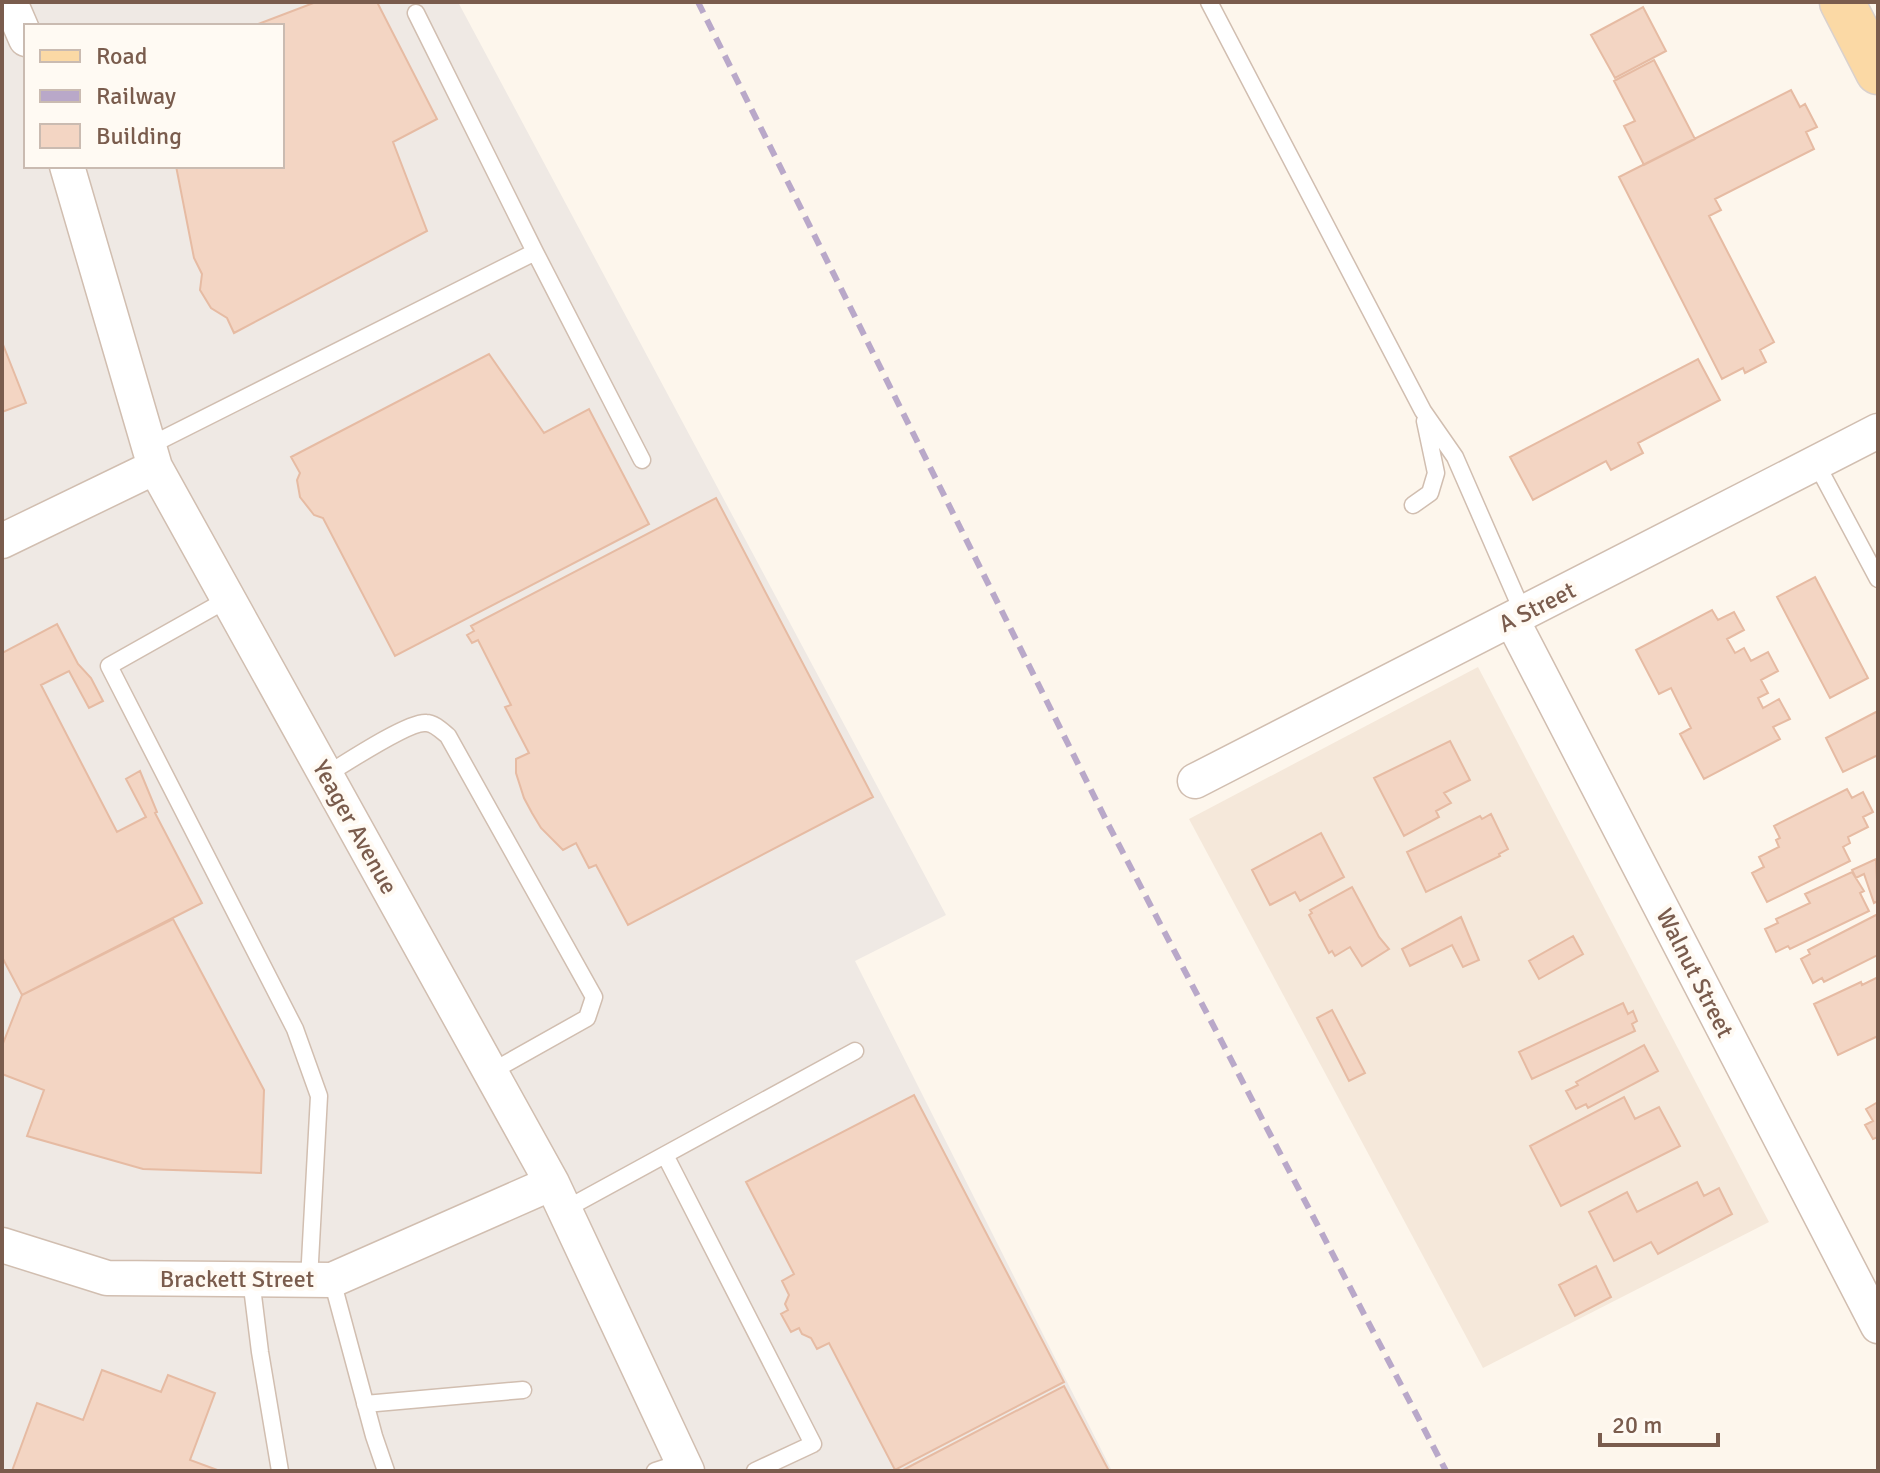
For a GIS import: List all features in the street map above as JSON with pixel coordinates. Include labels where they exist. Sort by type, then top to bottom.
[{"type":"main road","points":[[1842,2],[1878,72]]},
{"type":"main road","points":[[1868,2],[1878,14]]},
{"type":"street","points":[[10,2],[24,34]]},
{"type":"street","name":"Yeager Avenue","points":[[68,168],[152,456],[558,1196],[675,1468]]},
{"type":"street","name":"A Street","points":[[1195,781],[1878,431]]},
{"type":"street","points":[[2,541],[152,456]]},
{"type":"street","name":"Walnut Street","points":[[1518,618],[1878,1326]]},
{"type":"street","name":"Brackett Street","points":[[2,1245],[107,1278],[320,1280],[558,1196]]},
{"type":"lane","points":[[1209,2],[1423,411],[1455,457],[1518,618]]},
{"type":"lane","points":[[416,13],[642,460]]},
{"type":"lane","points":[[152,456],[535,252]]},
{"type":"lane","points":[[1413,505],[1430,493],[1436,473],[1423,411]]},
{"type":"lane","points":[[1816,463],[1878,579]]},
{"type":"lane","points":[[228,599],[109,666],[295,1029],[319,1096],[320,1280],[386,1471]]},
{"type":"lane","points":[[326,775],[410,726],[427,723],[439,728],[448,736],[594,997],[587,1018],[491,1072]]},
{"type":"lane","points":[[558,1196],[665,1155],[855,1051]]},
{"type":"lane","points":[[665,1155],[813,1444],[755,1471]]},
{"type":"lane","points":[[251,1279],[280,1471]]},
{"type":"lane","points":[[365,1404],[523,1390]]},
{"type":"shaded area","points":[[2,2],[458,2],[946,915],[855,961],[1112,1471],[2,1471]]},
{"type":"shaded area","points":[[1478,667],[1769,1222],[1483,1368],[1189,819]]},
{"type":"building","points":[[316,2],[377,2],[437,119],[393,142],[427,231],[234,333],[227,318],[211,308],[200,290],[202,274],[194,258],[176,168],[284,168],[284,24],[258,24]]},
{"type":"building","points":[[1643,7],[1666,51],[1615,78],[1591,35]]},
{"type":"building","points":[[1654,60],[1695,139],[1644,165],[1624,126],[1635,121],[1614,81]]},
{"type":"building","points":[[1791,90],[1800,107],[1805,104],[1817,127],[1806,132],[1814,149],[1715,199],[1721,210],[1709,216],[1774,342],[1760,350],[1766,362],[1745,373],[1743,368],[1722,379],[1619,177]]},
{"type":"building","points":[[2,342],[26,403],[2,412]]},
{"type":"building","points":[[489,354],[544,433],[589,409],[649,524],[395,656],[323,518],[314,515],[300,497],[297,480],[300,473],[291,457]]},
{"type":"building","points":[[1698,359],[1720,400],[1638,443],[1643,453],[1611,470],[1606,461],[1533,500],[1510,457]]},
{"type":"building","points":[[716,498],[873,797],[628,925],[596,865],[589,868],[576,843],[563,850],[541,828],[532,813],[516,773],[516,759],[529,753],[505,707],[511,705],[478,640],[472,643],[467,635],[474,631],[471,626]]},
{"type":"building","points":[[1815,577],[1868,678],[1830,698],[1777,597]]},
{"type":"building","points":[[1712,610],[1718,620],[1734,612],[1744,630],[1727,639],[1735,653],[1744,648],[1751,661],[1768,652],[1778,671],[1761,680],[1768,693],[1758,698],[1763,708],[1779,699],[1790,719],[1773,727],[1780,739],[1704,779],[1680,734],[1691,728],[1671,688],[1659,694],[1636,650]]},
{"type":"building","points":[[57,624],[78,664],[91,678],[103,701],[89,708],[69,671],[41,685],[117,832],[146,817],[126,779],[140,771],[155,813],[202,903],[22,995],[2,957],[2,653]]},
{"type":"building","points":[[1878,711],[1878,755],[1843,772],[1826,738]]},
{"type":"building","points":[[1450,741],[1470,780],[1444,793],[1451,803],[1436,811],[1439,817],[1404,836],[1374,778]]},
{"type":"building","points":[[1847,789],[1852,798],[1863,792],[1873,812],[1863,817],[1868,827],[1848,837],[1850,843],[1843,847],[1850,861],[1767,902],[1752,873],[1764,867],[1759,857],[1779,847],[1776,840],[1780,838],[1774,826]]},
{"type":"building","points":[[1491,814],[1508,849],[1500,856],[1426,892],[1407,852],[1480,816],[1482,819]]},
{"type":"building","points":[[1321,833],[1344,877],[1300,901],[1295,892],[1270,905],[1252,870]]},
{"type":"building","points":[[1876,859],[1878,901],[1874,903],[1864,874],[1856,878],[1852,870]]},
{"type":"building","points":[[1852,872],[1864,891],[1860,893],[1869,911],[1790,949],[1788,946],[1776,952],[1765,929],[1778,923],[1776,919],[1810,903],[1805,894]]},
{"type":"building","points":[[1352,887],[1379,937],[1389,949],[1362,966],[1350,947],[1335,956],[1332,951],[1329,953],[1309,915],[1312,913],[1310,910]]},
{"type":"building","points":[[1878,914],[1878,955],[1824,982],[1822,978],[1813,983],[1801,959],[1810,954],[1808,950]]},
{"type":"building","points":[[1461,917],[1479,960],[1463,967],[1452,945],[1410,966],[1402,949]]},
{"type":"building","points":[[173,919],[264,1090],[261,1173],[143,1169],[27,1136],[44,1090],[2,1074],[2,1046],[22,995]]},
{"type":"building","points":[[1573,936],[1583,954],[1539,979],[1529,961]]},
{"type":"building","points":[[1878,977],[1878,1036],[1838,1055],[1814,1004]]},
{"type":"building","points":[[1623,1003],[1628,1014],[1633,1011],[1637,1021],[1632,1024],[1635,1031],[1532,1079],[1519,1052]]},
{"type":"building","points":[[1332,1010],[1365,1073],[1349,1081],[1317,1018]]},
{"type":"building","points":[[1644,1045],[1658,1071],[1588,1108],[1586,1104],[1576,1109],[1566,1091],[1578,1085],[1576,1082]]},
{"type":"building","points":[[914,1095],[1064,1382],[895,1470],[829,1343],[817,1349],[811,1338],[802,1334],[799,1328],[791,1332],[781,1314],[788,1310],[785,1304],[789,1295],[782,1281],[794,1274],[746,1182]]},
{"type":"building","points":[[1624,1097],[1635,1119],[1659,1107],[1680,1146],[1561,1206],[1530,1146]]},
{"type":"building","points":[[1878,1102],[1878,1137],[1873,1139],[1865,1125],[1873,1121],[1866,1109]]},
{"type":"building","points":[[1697,1182],[1704,1196],[1719,1188],[1732,1214],[1658,1254],[1651,1242],[1614,1261],[1589,1212],[1627,1192],[1637,1212]]},
{"type":"building","points":[[1596,1266],[1611,1297],[1575,1316],[1559,1285]]},
{"type":"building","points":[[102,1370],[161,1392],[168,1375],[215,1393],[190,1460],[220,1471],[12,1471],[37,1403],[83,1420]]},
{"type":"building","points":[[1064,1386],[1109,1471],[901,1471]]},
{"type":"railway","points":[[698,2],[1108,824],[1446,1471]]}]
